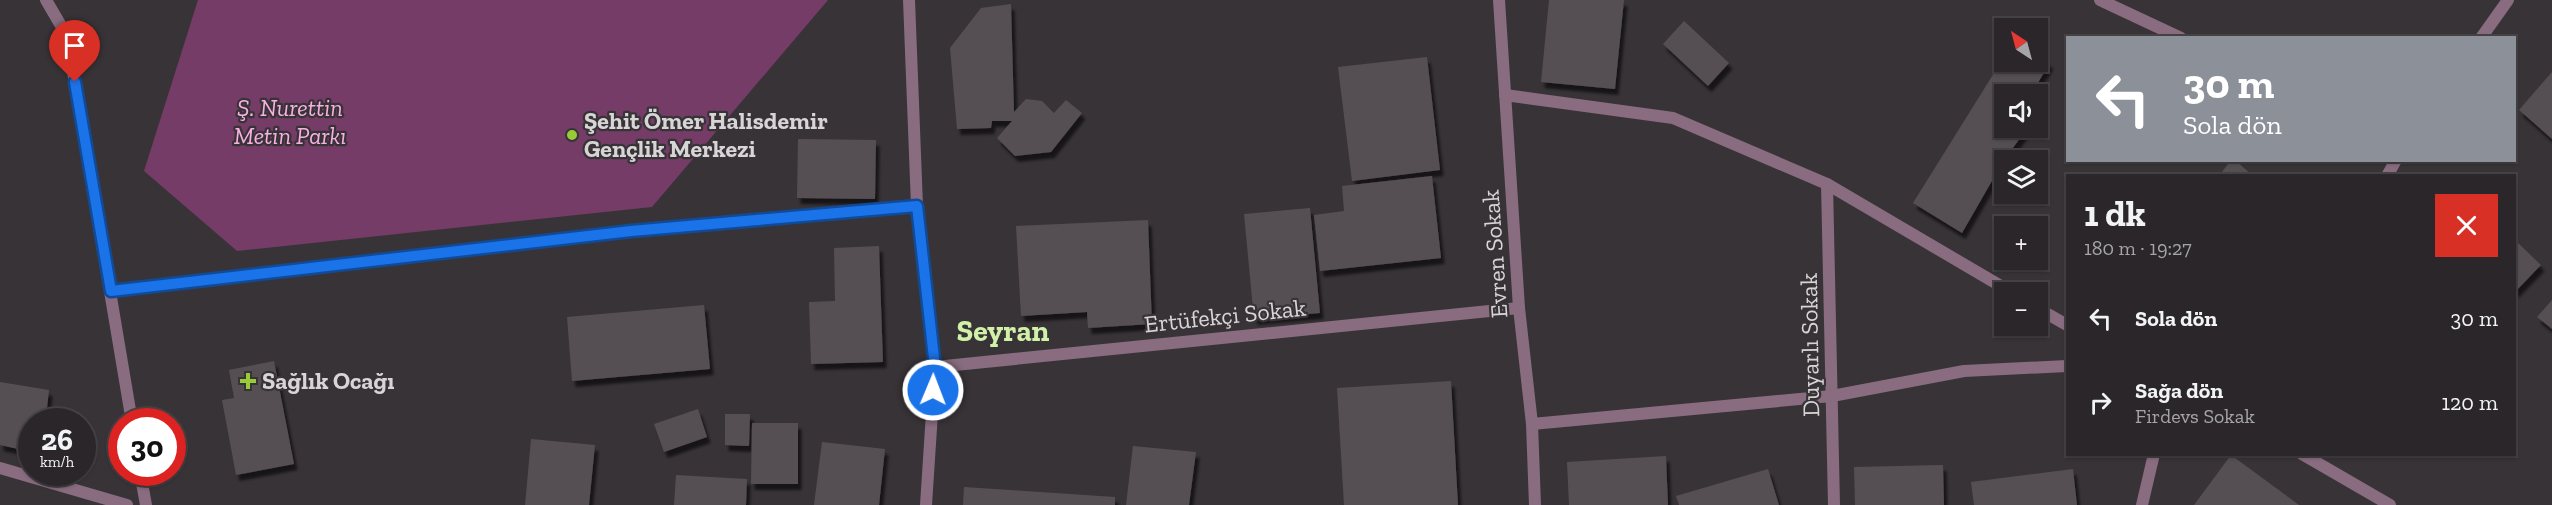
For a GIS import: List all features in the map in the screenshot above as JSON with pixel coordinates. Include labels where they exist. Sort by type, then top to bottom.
[{"type":"street","points":[[46,0],[67,36],[130,408]]},
{"type":"street","points":[[909,0],[917,206],[935,367],[926,505]]},
{"type":"street","points":[[2100,0],[2177,36]]},
{"type":"street","points":[[2482,36],[2508,0]]},
{"type":"street","name":"Evren Sokak","points":[[1496,1],[1505,95],[1519,308],[1532,424],[1535,505]]},
{"type":"street","points":[[1505,95],[1673,118],[1827,184],[1994,282]]},
{"type":"street","name":"Duyarlı Sokak","points":[[1827,184],[1834,505]]},
{"type":"street","points":[[111,291],[631,231],[917,206]]},
{"type":"street","name":"Ertüfekçi Sokak","points":[[935,367],[1519,308]]},
{"type":"street","points":[[2048,314],[2066,324]]},
{"type":"street","points":[[1532,424],[1832,396],[1964,371],[2066,366]]},
{"type":"street","points":[[2142,505],[2154,456]]},
{"type":"street","points":[[2305,456],[2390,505]]},
{"type":"street","points":[[0,468],[127,505]]},
{"type":"street","points":[[143,486],[146,505]]},
{"type":"green space","name":"Ş. Nurettin Metin Parkı","points":[[198,0],[828,0],[652,207],[237,251],[144,171]]},
{"type":"building","points":[[1549,0],[1624,0],[1615,89],[1541,82]]},
{"type":"building","points":[[1011,4],[1014,112],[1026,99],[1042,101],[1054,113],[1066,100],[1082,113],[1051,152],[1015,156],[997,138],[1012,121],[992,121],[991,128],[957,129],[950,48],[981,8]]},
{"type":"building","points":[[1684,21],[1729,63],[1708,86],[1663,44]]},
{"type":"building","points":[[1427,57],[1440,170],[1352,181],[1338,67]]},
{"type":"building","points":[[1995,72],[2044,72],[2037,84],[1994,84],[1994,138],[2020,138],[2011,150],[1994,150],[1994,177],[1962,233],[1913,203]]},
{"type":"building","points":[[2552,72],[2552,139],[2519,110]]},
{"type":"building","points":[[798,139],[876,140],[875,199],[797,198]]},
{"type":"building","points":[[2230,162],[2237,162],[2251,174],[2220,174]]},
{"type":"building","points":[[1432,176],[1441,258],[1320,271],[1314,215],[1344,211],[1342,186]]},
{"type":"building","points":[[1310,208],[1320,313],[1254,319],[1244,214]]},
{"type":"building","points":[[1148,220],[1152,324],[1088,328],[1087,312],[1021,316],[1016,226]]},
{"type":"building","points":[[2516,241],[2541,265],[2516,291]]},
{"type":"building","points":[[879,246],[883,362],[811,364],[809,302],[835,301],[834,248]]},
{"type":"building","points":[[2552,300],[2552,329],[2537,317]]},
{"type":"building","points":[[704,305],[710,369],[572,381],[567,317]]},
{"type":"building","points":[[274,361],[294,464],[236,475],[222,400],[234,398],[229,370]]},
{"type":"building","points":[[1451,381],[1458,505],[1344,505],[1337,388]]},
{"type":"building","points":[[0,382],[49,390],[47,408],[18,408],[18,449],[0,445]]},
{"type":"building","points":[[698,409],[707,437],[664,452],[654,424]]},
{"type":"building","points":[[725,414],[750,414],[749,446],[725,445]]},
{"type":"building","points":[[752,423],[798,423],[798,484],[751,484]]},
{"type":"building","points":[[531,439],[595,445],[589,505],[525,505]]},
{"type":"building","points":[[822,442],[885,449],[879,505],[814,505]]},
{"type":"building","points":[[1133,446],[1196,452],[1189,505],[1126,505]]},
{"type":"building","points":[[1666,456],[1668,505],[1569,505],[1567,462]]},
{"type":"building","points":[[2232,456],[2299,505],[2194,505]]},
{"type":"building","points":[[1943,465],[1944,505],[1855,505],[1854,467]]},
{"type":"building","points":[[1768,469],[1779,505],[1679,505],[1676,496]]},
{"type":"building","points":[[2073,469],[2077,505],[1974,505],[1971,482]]},
{"type":"building","points":[[676,475],[747,479],[746,505],[674,505]]},
{"type":"building","points":[[964,487],[1115,497],[1115,505],[963,505]]},
{"type":"place","name":"Şehit Ömer Halisdemir Gençlik Merkezi","points":[[572,135]]},
{"type":"place","name":"Sağlık Ocağı","points":[[248,381]]},
{"type":"district","name":"Seyran","points":[[1003,331]]},
{"type":"route","points":[[75,82],[111,291],[631,231],[917,206],[935,367],[933,390]]}]
